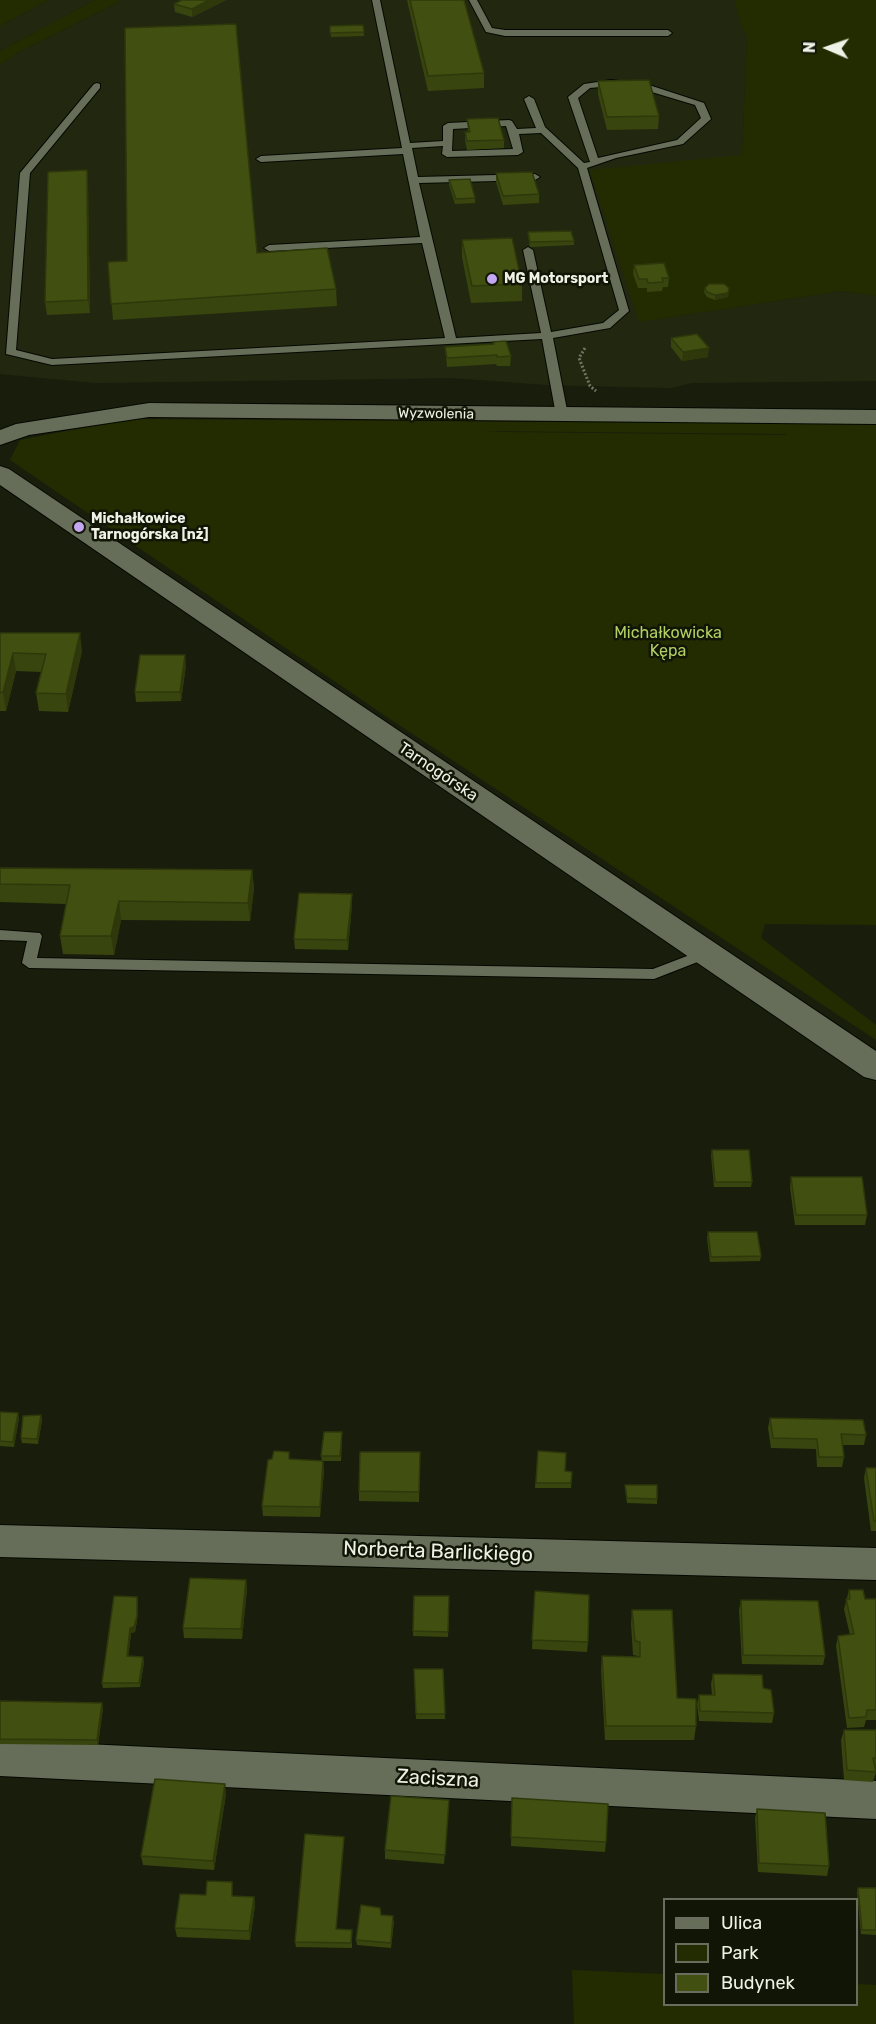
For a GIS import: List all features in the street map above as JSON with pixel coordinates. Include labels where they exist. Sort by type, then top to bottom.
[{"type":"street","name":"Wyzwolenia","points":[[0,438],[24,429],[149,410],[876,417]]},
{"type":"street","name":"Tarnogórska","points":[[0,474],[876,1068]]},
{"type":"street","name":"Norberta Barlickiego","points":[[0,1541],[876,1564]]},
{"type":"street","name":"Zaciszna","points":[[0,1758],[876,1800]]},
{"type":"lane","points":[[376,0],[426,240],[450,339]]},
{"type":"lane","points":[[473,0],[489,30],[505,33],[668,33]]},
{"type":"lane","points":[[582,168],[595,163],[613,156],[680,142],[706,119],[699,103],[646,87],[611,83],[587,86],[573,97],[595,163]]},
{"type":"lane","points":[[98,86],[25,173],[10,352],[52,362],[450,339],[547,336],[606,326],[624,311],[582,168],[543,130],[529,99]]},
{"type":"lane","points":[[508,123],[514,132],[518,152],[447,154],[448,126],[508,123]]},
{"type":"lane","points":[[514,132],[543,130]]},
{"type":"lane","points":[[261,159],[447,143]]},
{"type":"lane","points":[[414,180],[535,177]]},
{"type":"lane","points":[[269,248],[426,240]]},
{"type":"lane","points":[[528,250],[562,415]]},
{"type":"lane","points":[[0,935],[35,936],[30,963],[654,974],[708,952]]},
{"type":"path","points":[[590,342],[579,357],[590,386],[600,394]]},
{"type":"shaded area","points":[[49,0],[95,0],[0,51],[0,26]]},
{"type":"shaded area","points":[[122,0],[734,0],[747,37],[742,155],[638,322],[841,291],[876,296],[876,381],[691,383],[672,388],[547,385],[453,378],[96,383],[0,374],[0,65],[19,52]]},
{"type":"green space","points":[[0,0],[49,0],[0,26]]},
{"type":"green space","points":[[95,0],[122,0],[19,52],[0,65],[0,51]]},
{"type":"green space","points":[[734,0],[876,0],[876,296],[841,291],[639,322],[590,170],[742,155],[747,37]]},
{"type":"green space","name":"Michałkowicka Kępa","points":[[128,419],[876,424],[876,925],[765,924],[761,938],[876,1025],[876,1040],[387,717],[10,460],[20,440]],"holes":[[[483,431],[786,434],[786,435]]]},
{"type":"green space","points":[[572,1970],[663,1974],[663,2006],[858,2006],[858,1984],[876,1985],[876,2024],[574,2024]]},
{"type":"building","points":[[182,0],[209,0],[192,9],[174,4]]},
{"type":"building","points":[[410,0],[464,0],[484,73],[428,76]]},
{"type":"building","points":[[236,24],[257,253],[327,248],[336,289],[111,304],[108,262],[127,261],[125,28]]},
{"type":"building","points":[[363,25],[364,32],[330,33],[330,26]]},
{"type":"building","points":[[649,80],[659,116],[607,117],[598,81]]},
{"type":"building","points":[[498,118],[504,140],[467,141],[465,132],[470,132],[467,119]]},
{"type":"building","points":[[87,170],[88,300],[45,302],[48,172]]},
{"type":"building","points":[[532,172],[539,194],[503,196],[496,173]]},
{"type":"building","points":[[470,179],[475,198],[456,199],[449,180]]},
{"type":"building","points":[[571,231],[574,241],[530,242],[528,232]]},
{"type":"building","points":[[512,238],[522,284],[472,286],[462,240]]},
{"type":"building","points":[[664,263],[669,278],[662,278],[663,282],[648,283],[647,279],[639,279],[634,265]]},
{"type":"building","points":[[709,284],[724,284],[729,288],[728,293],[715,295],[707,292],[705,288]]},
{"type":"building","points":[[697,334],[709,348],[683,352],[671,338]]},
{"type":"building","points":[[506,341],[511,356],[447,358],[445,347],[494,344],[493,342]]},
{"type":"building","points":[[0,633],[80,633],[66,694],[36,693],[46,654],[13,653],[3,692],[0,693]]},
{"type":"building","points":[[140,655],[185,655],[180,692],[135,692]]},
{"type":"building","points":[[0,868],[252,870],[248,903],[119,901],[111,936],[60,936],[70,885],[0,884]]},
{"type":"building","points":[[299,893],[352,894],[347,940],[294,939]]},
{"type":"building","points":[[712,1150],[749,1150],[752,1182],[715,1182]]},
{"type":"building","points":[[791,1177],[862,1177],[867,1215],[796,1215]]},
{"type":"building","points":[[708,1232],[757,1232],[761,1256],[711,1257]]},
{"type":"building","points":[[0,1412],[18,1413],[13,1442],[0,1441]]},
{"type":"building","points":[[41,1415],[37,1439],[21,1438],[23,1416]]},
{"type":"building","points":[[770,1418],[863,1420],[866,1435],[841,1434],[844,1457],[819,1457],[817,1439],[773,1438]]},
{"type":"building","points":[[324,1432],[342,1432],[340,1456],[321,1456]]},
{"type":"building","points":[[274,1451],[289,1452],[289,1459],[323,1461],[320,1507],[262,1506],[268,1460],[272,1459]]},
{"type":"building","points":[[538,1451],[566,1453],[565,1471],[572,1472],[571,1483],[536,1483]]},
{"type":"building","points":[[360,1452],[420,1452],[419,1492],[359,1491]]},
{"type":"building","points":[[866,1468],[876,1468],[876,1521],[874,1521]]},
{"type":"building","points":[[625,1485],[657,1485],[657,1499],[627,1498]]},
{"type":"building","points":[[190,1578],[246,1580],[241,1629],[183,1628]]},
{"type":"building","points":[[849,1590],[863,1590],[865,1599],[876,1599],[876,1710],[867,1710],[866,1717],[849,1718],[838,1636],[854,1634],[846,1599],[850,1599]]},
{"type":"building","points":[[535,1591],[589,1595],[588,1642],[532,1640]]},
{"type":"building","points":[[114,1596],[137,1597],[137,1616],[134,1627],[130,1628],[127,1656],[143,1657],[139,1683],[102,1683]]},
{"type":"building","points":[[414,1596],[449,1596],[448,1632],[413,1631]]},
{"type":"building","points":[[741,1600],[818,1601],[825,1656],[743,1655]]},
{"type":"building","points":[[632,1610],[672,1610],[677,1698],[696,1699],[696,1726],[606,1726],[602,1656],[640,1657],[640,1642],[635,1641]]},
{"type":"building","points":[[414,1669],[443,1669],[445,1714],[416,1714]]},
{"type":"building","points":[[713,1674],[762,1675],[763,1688],[771,1690],[774,1713],[700,1711],[699,1695],[715,1695]]},
{"type":"building","points":[[0,1701],[102,1703],[97,1740],[0,1739]]},
{"type":"building","points":[[844,1730],[876,1730],[876,1758],[873,1758],[876,1772],[847,1770]]},
{"type":"building","points":[[155,1779],[225,1784],[213,1861],[141,1856]]},
{"type":"building","points":[[391,1796],[449,1800],[445,1855],[385,1850]]},
{"type":"building","points":[[512,1798],[608,1804],[606,1842],[511,1837]]},
{"type":"building","points":[[757,1809],[825,1813],[829,1866],[759,1863]]},
{"type":"building","points":[[305,1834],[344,1837],[336,1929],[352,1930],[351,1943],[295,1942]]},
{"type":"building","points":[[207,1881],[232,1882],[232,1896],[254,1897],[249,1931],[175,1928],[180,1894],[206,1895]]},
{"type":"building","points":[[858,1888],[876,1888],[876,1930],[862,1930]]},
{"type":"building","points":[[361,1905],[380,1908],[381,1915],[393,1916],[391,1943],[356,1940]]},
{"type":"place","name":"MG Motorsport","points":[[492,279]]},
{"type":"place","name":"Michałkowice Tarnogórska [nż]","points":[[79,527]]}]
